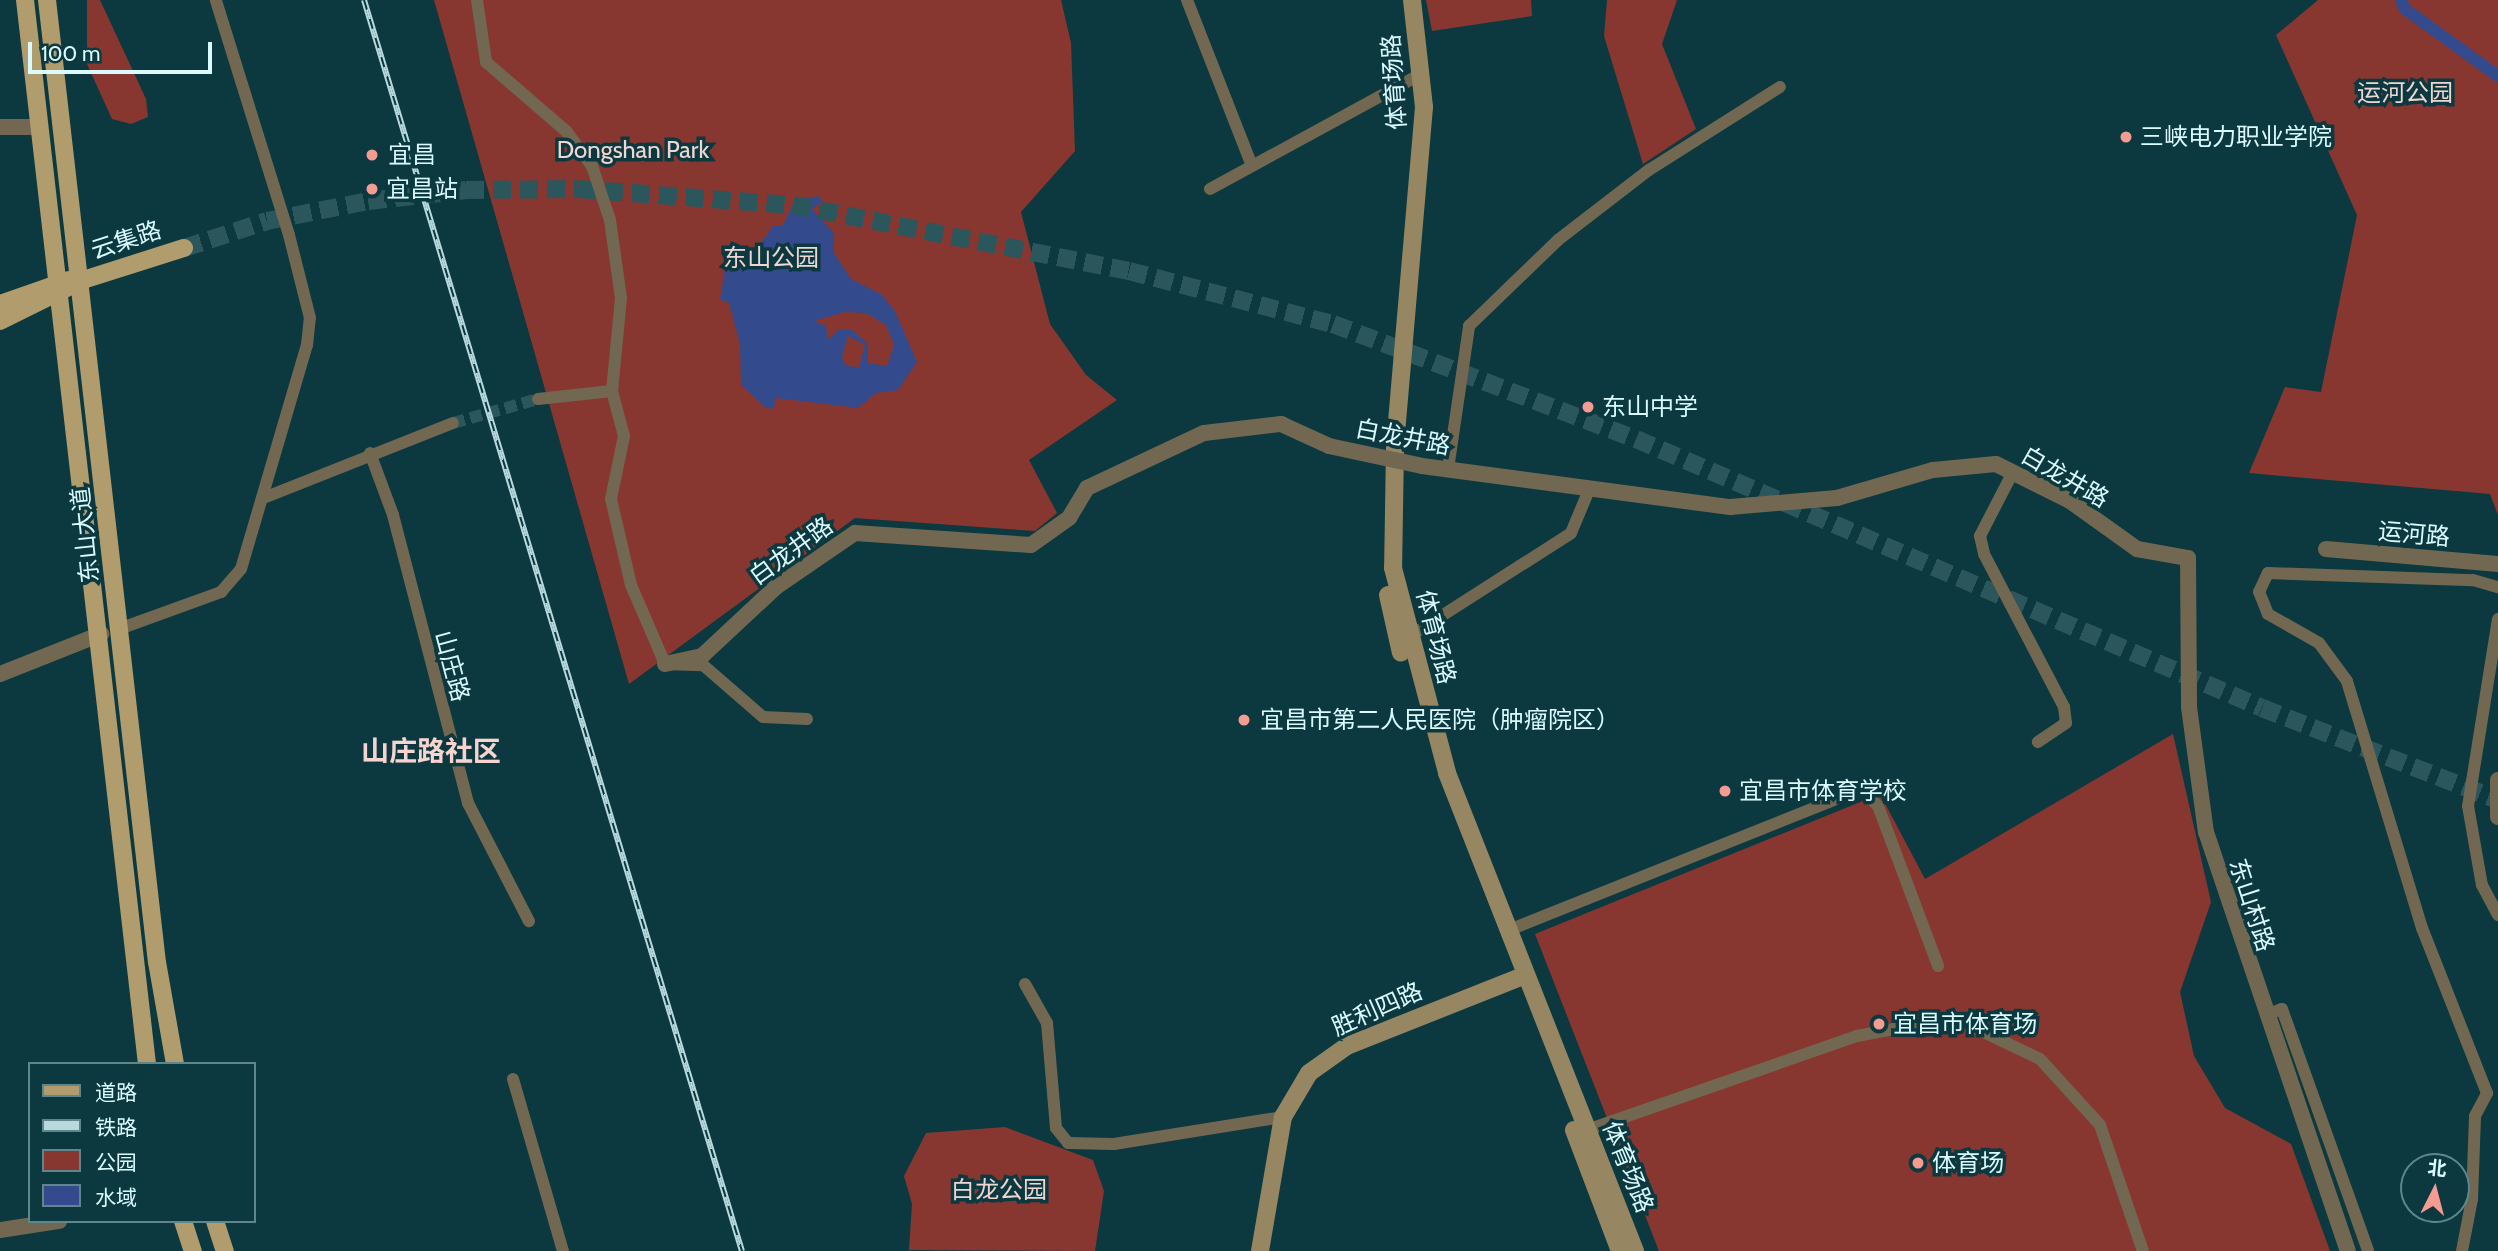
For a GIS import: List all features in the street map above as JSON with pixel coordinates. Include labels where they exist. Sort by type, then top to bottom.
[{"type":"main road","name":"东山大道","points":[[25,0],[101,634],[147,1062]]},
{"type":"main road","name":"东山大道","points":[[47,0],[83,280],[157,962],[175,1062]]},
{"type":"main road","name":"体育场路","points":[[1401,0],[1417,76]]},
{"type":"main road","name":"体育场路","points":[[1412,0],[1417,76],[1383,475],[1383,571],[1447,773],[1509,930],[1522,981],[1620,1251]]},
{"type":"main road","name":"云集路","points":[[0,304],[59,289],[184,248]]},
{"type":"main road","name":"云集路","points":[[0,321],[59,289]]},
{"type":"main road","name":"体育场路","points":[[1404,640],[1435,771],[1587,1130],[1635,1251]]},
{"type":"main road","name":"胜利四路","points":[[1260,1251],[1283,1117],[1309,1073],[1347,1046],[1522,981]]},
{"type":"main road","name":"胜利四路","points":[[1269,1251],[1291,1125],[1317,1078],[1376,1044],[1522,981]]},
{"type":"main road","points":[[185,1223],[193,1251]]},
{"type":"main road","points":[[216,1223],[225,1251]]},
{"type":"street","points":[[119,629],[221,592],[241,569],[266,497],[310,318],[216,0]]},
{"type":"street","points":[[477,0],[485,62],[567,132],[592,166],[610,220],[621,298],[612,391],[624,436],[611,499],[631,584],[665,664],[703,665],[763,717],[807,719]]},
{"type":"street","points":[[1187,0],[1252,166]]},
{"type":"street","points":[[1210,189],[1417,76]]},
{"type":"street","points":[[1448,469],[1469,326],[1559,240],[1648,170],[1780,88]]},
{"type":"street","points":[[0,127],[40,127]]},
{"type":"street","points":[[538,398],[612,391]]},
{"type":"street","points":[[266,497],[370,453],[453,423]]},
{"type":"street","name":"白龙井路","points":[[665,664],[702,656],[776,587],[855,533],[1031,545],[1069,518],[1087,488],[1204,433],[1281,424],[1329,446],[1422,466],[1730,507],[1837,498],[1933,470],[1996,464],[2070,500],[2137,549],[2188,558]]},
{"type":"street","name":"山庄路","points":[[370,453],[393,515],[468,803],[529,921]]},
{"type":"street","points":[[2013,472],[1980,536],[1984,554],[2064,707],[2066,723],[2038,743]]},
{"type":"street","points":[[1404,640],[1571,533],[1589,490]]},
{"type":"street","name":"运河路","points":[[2326,549],[2498,564]]},
{"type":"street","name":"东山村路","points":[[2188,558],[2188,685],[2198,788],[2231,919],[2348,1251]]},
{"type":"street","points":[[2462,1251],[2472,1199],[2475,1116],[2487,1093],[2422,928],[2347,681],[2319,643],[2268,614],[2259,592],[2268,573],[2473,580],[2498,587]]},
{"type":"street","points":[[2498,620],[2468,806],[2482,885],[2498,915]]},
{"type":"street","points":[[0,674],[101,634]]},
{"type":"street","points":[[2498,780],[2498,817]]},
{"type":"street","points":[[1509,930],[1861,789],[1878,806],[1938,966]]},
{"type":"street","points":[[1025,984],[1047,1023],[1056,1128],[1068,1143],[1114,1144],[1283,1117]]},
{"type":"street","points":[[2266,1015],[2282,1009],[2368,1251]]},
{"type":"street","points":[[1587,1130],[1857,1036],[1926,1023],[1971,1026],[2040,1059],[2100,1125],[2143,1251]]},
{"type":"street","points":[[513,1079],[563,1251]]},
{"type":"street","points":[[0,1230],[46,1223]]},
{"type":"green space","points":[[87,0],[100,0],[146,99],[148,117],[131,124],[112,119],[87,64]]},
{"type":"green space","name":"Dongshan Park","points":[[434,0],[1061,0],[1071,43],[1075,151],[1021,212],[1050,324],[1086,375],[1117,400],[1029,460],[1057,513],[1035,531],[855,518],[629,684]]},
{"type":"green space","points":[[1426,0],[1531,0],[1532,16],[1432,31]]},
{"type":"green space","points":[[1607,0],[1677,0],[1662,44],[1696,129],[1643,164],[1604,36]]},
{"type":"green space","name":"运河公园","points":[[2318,0],[2498,0],[2498,515],[2490,494],[2249,473],[2285,387],[2321,392],[2357,215],[2276,35]]},
{"type":"green space","name":"宜昌市体育场","points":[[2173,734],[2211,902],[2180,992],[2194,1056],[2225,1108],[2291,1144],[2330,1251],[1659,1251],[1535,934],[1880,794],[1925,879]]},
{"type":"green space","name":"白龙公园","points":[[1005,1127],[1093,1160],[1104,1191],[1095,1251],[909,1250],[912,1204],[904,1176],[926,1133]]},
{"type":"water","points":[[819,196],[822,202],[812,209],[834,233],[834,253],[851,279],[881,294],[895,311],[917,362],[898,390],[876,393],[858,408],[776,398],[773,409],[765,407],[741,385],[740,344],[729,303],[720,299],[725,270],[742,267],[745,253],[753,254],[773,226],[783,225],[795,200]],"holes":[[[845,312],[866,313],[886,325],[894,345],[887,366],[868,363],[868,344],[852,330],[840,329],[828,339],[826,326],[814,321]],[[848,336],[865,345],[859,367],[846,366],[842,357]]]},
{"type":"waterway","points":[[2401,0],[2405,9],[2498,76]]},
{"type":"tunnel","points":[[184,248],[267,221],[368,201],[466,190],[578,189],[793,205],[1129,271],[1333,324],[1636,439],[2262,708],[2498,800]]},
{"type":"tunnel","points":[[453,423],[538,399]]},
{"type":"railway","points":[[364,0],[742,1251]]},
{"type":"place","name":"三峡电力职业学院","points":[[2126,137]]},
{"type":"place","name":"宜昌","points":[[372,155]]},
{"type":"place","name":"宜昌站","points":[[372,189]]},
{"type":"place","name":"东山中学","points":[[1588,407]]},
{"type":"place","name":"宜昌市第二人民医院（肿瘤院区）","points":[[1244,720]]},
{"type":"place","name":"宜昌市体育学校","points":[[1725,791]]},
{"type":"place","name":"宜昌市体育场","points":[[1879,1024]]},
{"type":"place","name":"体育场","points":[[1918,1163]]},
{"type":"district","name":"山庄路社区","points":[[431,751]]},
{"type":"park label","name":"东山公园","points":[[771,258]]}]
